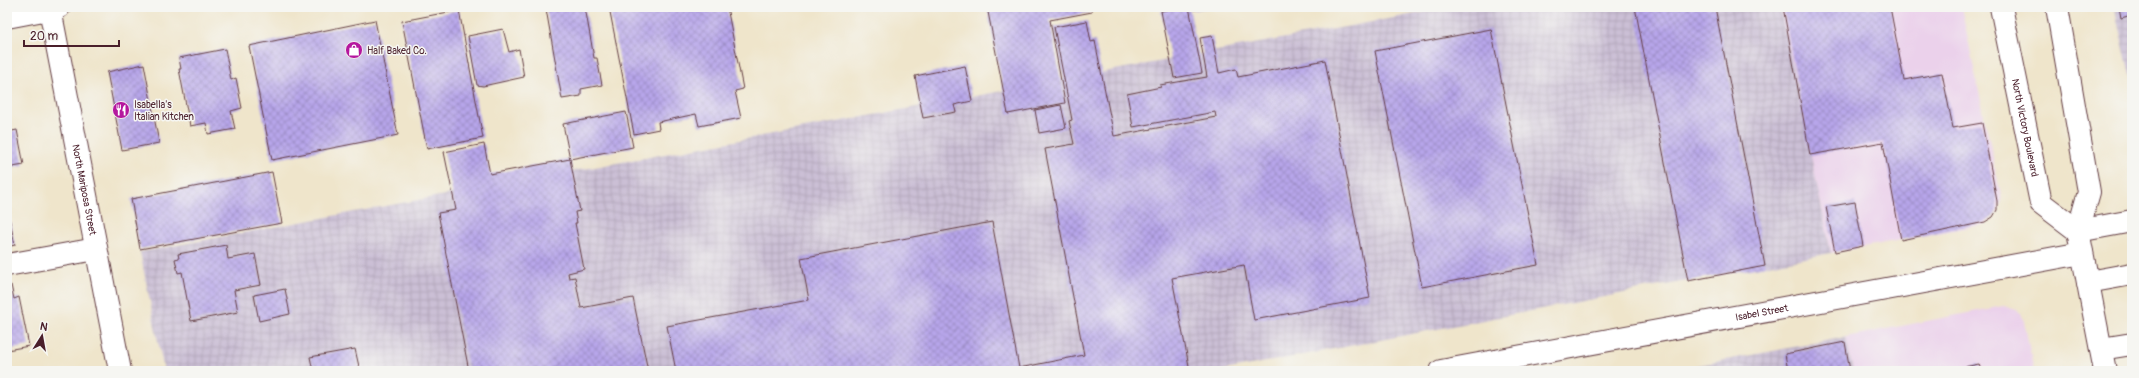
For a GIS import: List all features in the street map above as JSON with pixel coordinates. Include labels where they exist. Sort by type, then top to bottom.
[{"type":"main road","name":"North Victory Boulevard","points":[[2001,7],[2041,203],[2078,231]]},
{"type":"main road","points":[[2057,7],[2089,192],[2078,231],[2105,371]]},
{"type":"main road","points":[[7,17],[54,8]]},
{"type":"main road","name":"North Mariposa Street","points":[[54,8],[96,249],[120,371]]},
{"type":"main road","points":[[2078,231],[2132,220]]},
{"type":"main road","points":[[7,265],[96,249]]},
{"type":"main road","name":"Isabel Street","points":[[1441,371],[2082,252]]},
{"type":"main road","points":[[2088,282],[2132,274]]},
{"type":"main road","points":[[2101,349],[2132,344]]},
{"type":"shaded area","points":[[1452,7],[1780,7],[1831,253],[1220,371],[164,371],[140,252]]},
{"type":"shaded area","points":[[1780,7],[1961,7],[2002,200],[1998,212],[1986,224],[1831,253]]},
{"type":"shaded area","points":[[2115,7],[2132,7],[2132,83],[2117,20]]},
{"type":"shaded area","points":[[2003,306],[2017,309],[2024,321],[2034,371],[1853,371],[1846,337]]},
{"type":"shaded area","points":[[1846,337],[1853,371],[1668,371]]},
{"type":"building","points":[[558,7],[585,7],[594,58],[597,58],[602,85],[581,89],[581,96],[562,99],[546,9]]},
{"type":"building","points":[[609,7],[727,7],[743,89],[735,91],[741,118],[699,126],[696,114],[658,122],[659,129],[634,134]]},
{"type":"building","points":[[987,7],[1091,7],[1092,12],[1050,20],[1065,103],[1008,114]]},
{"type":"building","points":[[1189,7],[1202,73],[1174,78],[1161,11]]},
{"type":"building","points":[[1193,7],[1207,7],[1207,8],[1194,10]]},
{"type":"building","points":[[1635,7],[1715,7],[1765,266],[1688,281]]},
{"type":"building","points":[[1783,7],[1890,7],[1904,80],[1942,73],[1953,128],[1982,123],[1997,201],[1997,210],[1993,217],[1985,222],[1901,240],[1883,142],[1810,155]]},
{"type":"building","points":[[2119,7],[2132,7],[2132,15],[2121,18]]},
{"type":"building","points":[[459,10],[483,138],[427,149],[402,21]]},
{"type":"building","points":[[375,20],[398,135],[272,160],[249,46]]},
{"type":"building","points":[[1087,21],[1091,42],[1095,41],[1114,136],[1216,117],[1215,112],[1133,127],[1127,94],[1161,87],[1160,85],[1207,77],[1200,38],[1212,36],[1219,73],[1236,69],[1238,77],[1325,60],[1370,298],[1254,320],[1244,265],[1172,278],[1190,371],[676,371],[667,326],[809,300],[801,258],[992,222],[1019,368],[1084,355],[1045,149],[1074,144],[1069,121],[1072,120],[1054,27]]},
{"type":"building","points":[[503,29],[509,52],[519,49],[524,77],[483,86],[477,85],[468,36]]},
{"type":"building","points":[[1491,29],[1538,265],[1422,287],[1375,51]]},
{"type":"building","points":[[225,49],[231,80],[236,78],[242,108],[231,111],[235,129],[208,134],[206,123],[190,126],[179,69],[181,69],[179,58]]},
{"type":"building","points":[[144,64],[159,143],[122,150],[107,72]]},
{"type":"building","points":[[965,66],[972,101],[954,105],[956,112],[923,118],[915,76]]},
{"type":"building","points":[[1061,105],[1066,128],[1039,133],[1035,110]]},
{"type":"building","points":[[626,112],[633,147],[570,159],[563,124]]},
{"type":"building","points":[[17,130],[24,165],[7,168],[7,132]]},
{"type":"building","points":[[484,144],[490,174],[570,159],[580,211],[575,212],[577,223],[575,223],[584,269],[568,273],[569,278],[575,277],[581,308],[633,298],[648,371],[469,371],[438,213],[456,210],[444,152]]},
{"type":"building","points":[[272,172],[282,223],[140,249],[131,199]]},
{"type":"building","points":[[1855,202],[1863,246],[1835,252],[1826,207]]},
{"type":"building","points":[[7,208],[15,245],[7,247]]},
{"type":"building","points":[[226,245],[228,259],[255,254],[261,285],[234,290],[238,312],[191,321],[182,272],[178,273],[175,259],[179,258],[178,254]]},
{"type":"building","points":[[11,285],[14,299],[19,297],[29,346],[7,350],[7,286]]},
{"type":"building","points":[[285,289],[290,314],[259,321],[254,295]]},
{"type":"building","points":[[1845,342],[1850,371],[1788,371],[1785,354]]},
{"type":"building","points":[[355,349],[360,371],[313,371],[310,357]]},
{"type":"building","points":[[1979,364],[1981,371],[1949,371],[1949,370]]},
{"type":"place","name":"Half Baked Co.","points":[[354,50]]},
{"type":"place","name":"Isabella's Italian Kitchen","points":[[121,110]]}]
